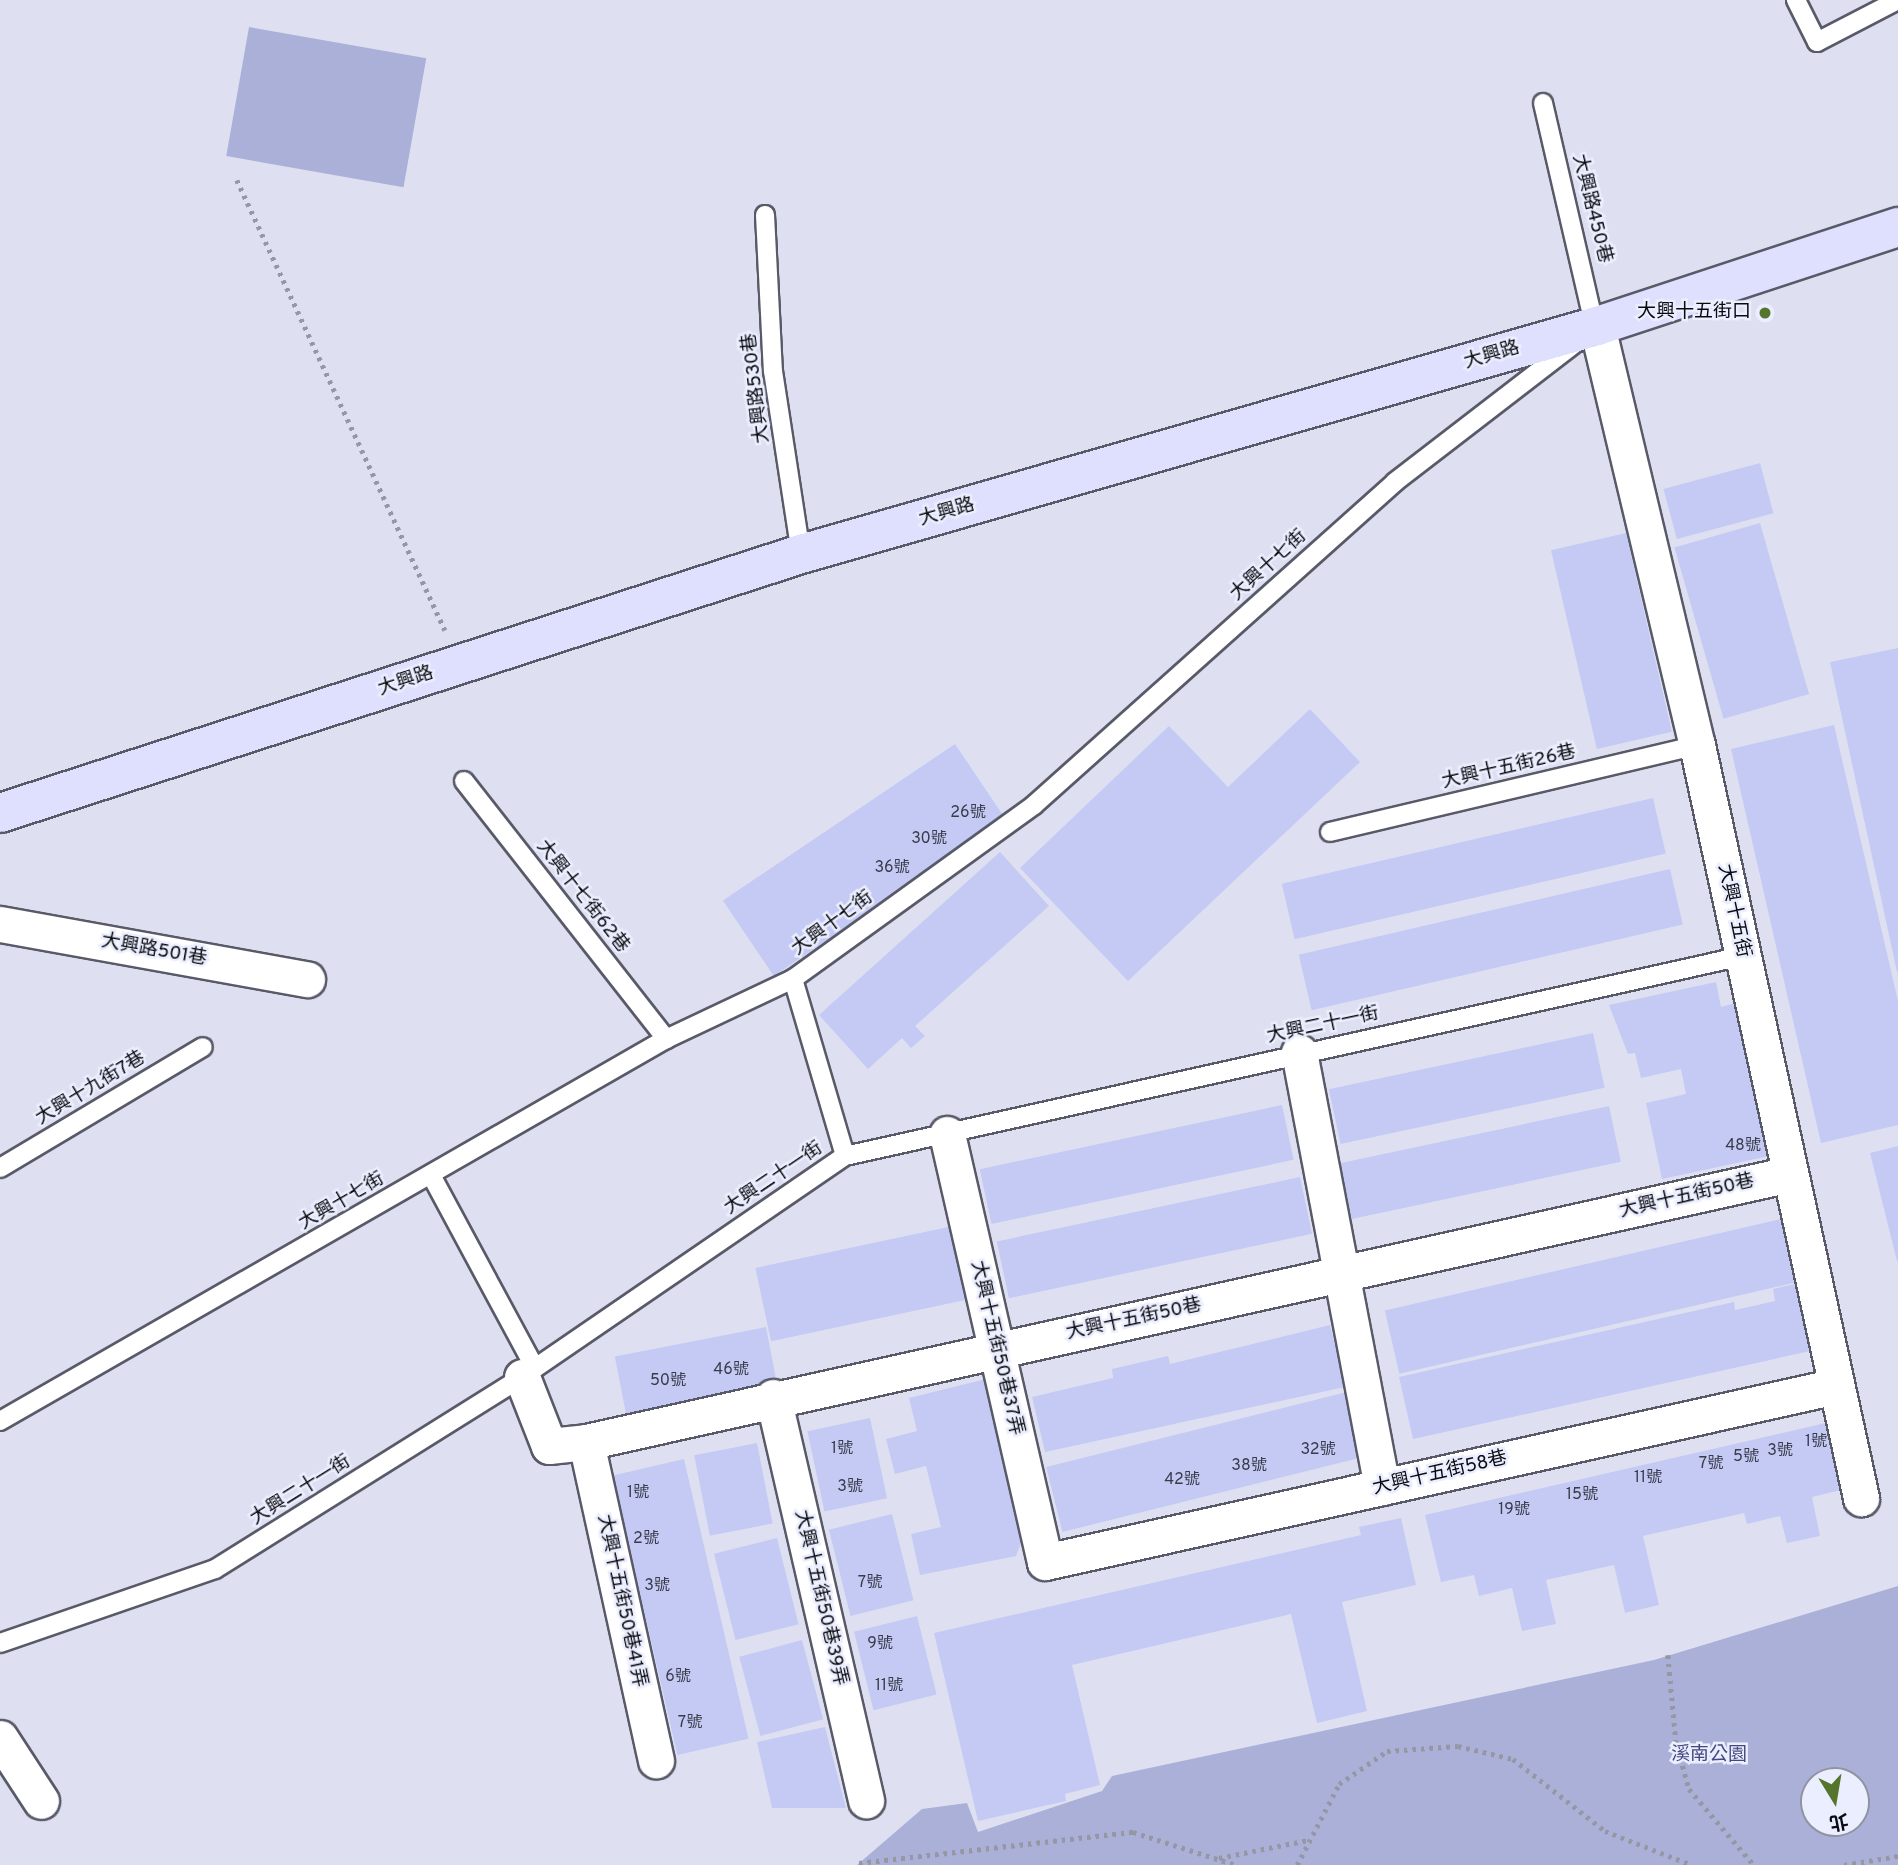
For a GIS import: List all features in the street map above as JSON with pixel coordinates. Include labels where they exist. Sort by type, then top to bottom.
[{"type":"main road","name":"大興路","points":[[0,813],[801,554],[1597,326],[1898,227]]},
{"type":"street","name":"大興十五街","points":[[1597,326],[1697,745],[1861,1498]]},
{"type":"street","name":"大興路501巷","points":[[0,924],[307,979]]},
{"type":"street","points":[[1299,1052],[1382,1487]]},
{"type":"street","name":"大興十五街50巷37弄","points":[[947,1134],[1045,1562]]},
{"type":"street","name":"大興十五街50巷","points":[[528,1372],[549,1446],[586,1442],[774,1397],[1341,1276],[1790,1174]]},
{"type":"street","name":"大興十五街58巷","points":[[1045,1562],[1836,1386]]},
{"type":"street","name":"大興十五街50巷39弄","points":[[774,1397],[866,1800]]},
{"type":"street","name":"大興十五街50巷41弄","points":[[586,1442],[656,1759]]},
{"type":"street","points":[[0,1738],[41,1801]]},
{"type":"lane","points":[[1796,0],[1817,42],[1898,0]]},
{"type":"lane","name":"大興路450巷","points":[[1543,103],[1597,326]]},
{"type":"lane","name":"大興路530巷","points":[[765,215],[773,371],[801,554]]},
{"type":"lane","name":"大興十七街","points":[[0,1421],[666,1039],[793,979],[1034,805],[1395,482],[1597,326]]},
{"type":"lane","name":"大興十五街26巷","points":[[1330,832],[1697,745]]},
{"type":"lane","name":"大興十七街62巷","points":[[464,781],[666,1039]]},
{"type":"lane","name":"大興二十一街","points":[[0,1643],[215,1569],[528,1372],[845,1156],[1299,1052],[1743,956]]},
{"type":"lane","points":[[793,979],[845,1156]]},
{"type":"lane","name":"大興十九街7巷","points":[[0,1168],[203,1047]]},
{"type":"lane","points":[[431,1175],[528,1372]]},
{"type":"path","points":[[237,180],[461,664]]},
{"type":"path","points":[[1668,1655],[1676,1741],[1689,1789],[1754,1865]]},
{"type":"path","points":[[1297,1865],[1339,1784],[1387,1751],[1458,1746],[1513,1759],[1605,1831],[1692,1865]]},
{"type":"path","points":[[859,1863],[1133,1832],[1236,1865]]},
{"type":"path","points":[[1218,1858],[1308,1840]]},
{"type":"path","points":[[1844,1865],[1898,1856]]},
{"type":"green space","points":[[249,27],[426,58],[404,187],[226,156]]},
{"type":"green space","name":"溪南公園","points":[[1898,1586],[1898,1865],[857,1865],[922,1809],[967,1803],[978,1832],[1102,1791],[1112,1776],[1654,1660]]},
{"type":"building","points":[[1760,463],[1773,513],[1677,539],[1663,489]]},
{"type":"building","points":[[1760,523],[1809,694],[1724,719],[1674,548]]},
{"type":"building","points":[[1626,533],[1672,732],[1597,749],[1551,550]]},
{"type":"building","points":[[1898,648],[1898,972],[1897,972],[1830,662]]},
{"type":"building","points":[[1310,709],[1360,762],[1128,981],[1020,868],[1169,726],[1228,787]]},
{"type":"building","points":[[1834,725],[1898,1001],[1898,1125],[1821,1143],[1731,749]]},
{"type":"building","points":[[955,744],[1006,819],[774,976],[723,901]]},
{"type":"building","points":[[1653,798],[1666,854],[1295,939],[1282,884]]},
{"type":"building","points":[[1000,852],[1049,906],[915,1026],[925,1036],[911,1048],[902,1038],[868,1069],[819,1015]]},
{"type":"building","points":[[1670,869],[1683,925],[1312,1010],[1299,955]]},
{"type":"building","points":[[1716,982],[1721,1007],[1736,1003],[1769,1156],[1662,1179],[1646,1103],[1686,1094],[1681,1069],[1641,1078],[1635,1053],[1628,1054],[1609,1005]]},
{"type":"building","points":[[1593,1033],[1605,1088],[1341,1144],[1329,1089]]},
{"type":"building","points":[[1282,1105],[1294,1160],[991,1224],[980,1169]]},
{"type":"building","points":[[1609,1106],[1621,1162],[1352,1219],[1340,1163]]},
{"type":"building","points":[[1898,1146],[1898,1261],[1897,1261],[1870,1153]]},
{"type":"building","points":[[1300,1177],[1312,1234],[1009,1298],[997,1241]]},
{"type":"building","points":[[1794,1216],[1809,1279],[1399,1374],[1385,1310]]},
{"type":"building","points":[[953,1226],[969,1299],[771,1341],[755,1268]]},
{"type":"building","points":[[1795,1284],[1810,1351],[1413,1439],[1399,1377],[1734,1302],[1735,1310],[1775,1301],[1773,1289]]},
{"type":"building","points":[[1330,1325],[1345,1387],[1045,1452],[1032,1397],[1113,1378],[1112,1369],[1168,1356],[1170,1364]]},
{"type":"building","points":[[766,1327],[777,1386],[626,1415],[615,1356]]},
{"type":"building","points":[[990,1378],[1025,1532],[1016,1556],[920,1575],[911,1534],[941,1527],[926,1466],[895,1474],[886,1439],[917,1431],[909,1398]]},
{"type":"building","points":[[1347,1392],[1363,1457],[1062,1532],[1046,1467]]},
{"type":"building","points":[[870,1418],[887,1498],[824,1512],[807,1431]]},
{"type":"building","points":[[1830,1422],[1845,1489],[1812,1497],[1820,1536],[1787,1543],[1780,1516],[1747,1524],[1744,1513],[1643,1536],[1659,1605],[1625,1613],[1614,1565],[1546,1580],[1556,1624],[1522,1631],[1512,1588],[1479,1596],[1474,1575],[1441,1582],[1425,1515]]},
{"type":"building","points":[[757,1443],[773,1523],[710,1536],[694,1455]]},
{"type":"building","points":[[684,1459],[749,1739],[677,1755],[613,1475]]},
{"type":"building","points":[[892,1514],[914,1600],[850,1616],[829,1530]]},
{"type":"building","points":[[1401,1518],[1416,1585],[1342,1602],[1367,1711],[1317,1723],[1291,1614],[1072,1665],[1100,1785],[1065,1794],[1066,1801],[978,1821],[934,1633],[1361,1535],[1359,1527]]},
{"type":"building","points":[[777,1538],[799,1624],[735,1640],[714,1554]]},
{"type":"building","points":[[917,1616],[937,1695],[874,1710],[854,1632]]},
{"type":"building","points":[[802,1640],[823,1719],[760,1736],[739,1657]]},
{"type":"building","points":[[825,1727],[846,1808],[772,1808],[757,1742]]},
{"type":"place","name":"大興十五街口","points":[[1765,313]]}]
